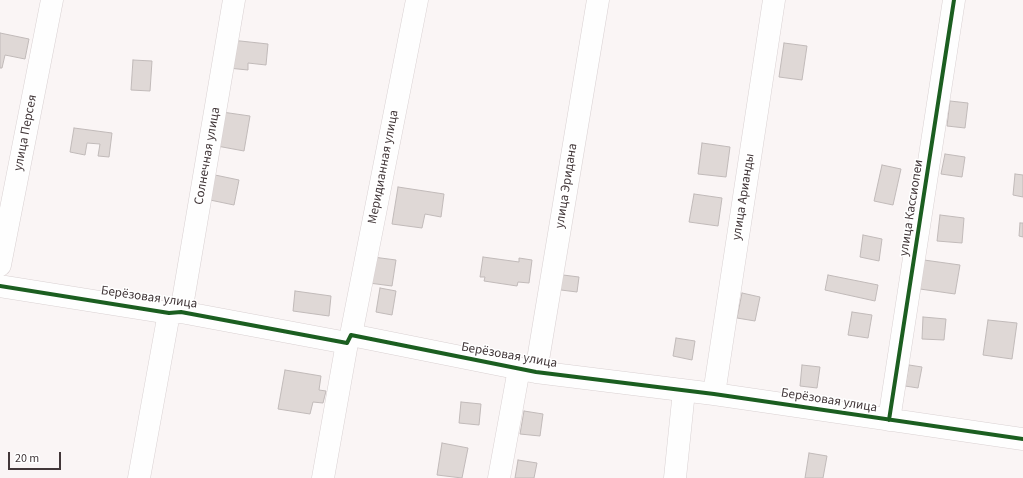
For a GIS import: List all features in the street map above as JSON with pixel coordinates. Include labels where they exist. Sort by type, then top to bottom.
[{"type":"street","name":"улица Персея","points":[[0,265],[52,0]]},
{"type":"street","name":"Солнечная улица","points":[[139,478],[175,312],[234,0]]},
{"type":"street","name":"Меридианная улица","points":[[323,478],[349,339],[417,0]]},
{"type":"street","name":"улица Эридана","points":[[499,478],[527,371],[598,0]]},
{"type":"street","name":"улица Арианды","points":[[714,394],[774,0]]},
{"type":"street","name":"улица Кассиопеи","points":[[889,420],[954,0]]},
{"type":"street","name":"Берёзовая улица","points":[[0,286],[349,339],[527,371],[714,394],[1023,439]]},
{"type":"street","points":[[675,478],[684,391]]},
{"type":"building","points":[[0,33],[29,39],[25,59],[5,55],[2,68],[0,68]]},
{"type":"building","points":[[231,40],[268,44],[266,65],[248,63],[248,70],[228,68]]},
{"type":"building","points":[[784,43],[807,46],[802,80],[779,77]]},
{"type":"building","points":[[133,60],[152,61],[150,91],[131,90]]},
{"type":"building","points":[[950,101],[968,103],[965,128],[947,126]]},
{"type":"building","points":[[222,112],[250,116],[244,151],[217,146]]},
{"type":"building","points":[[74,128],[112,133],[109,157],[98,156],[100,144],[87,143],[85,155],[70,152]]},
{"type":"building","points":[[702,143],[730,147],[726,177],[698,174]]},
{"type":"building","points":[[945,154],[965,157],[962,177],[941,174]]},
{"type":"building","points":[[882,165],[901,169],[893,205],[874,201]]},
{"type":"building","points":[[1015,174],[1023,175],[1023,197],[1013,195]]},
{"type":"building","points":[[215,175],[239,180],[234,205],[210,200]]},
{"type":"building","points":[[398,187],[444,194],[441,217],[425,214],[422,228],[392,224]]},
{"type":"building","points":[[694,194],[722,198],[718,226],[689,222]]},
{"type":"building","points":[[940,215],[964,218],[962,243],[937,241]]},
{"type":"building","points":[[1020,223],[1023,223],[1023,237],[1019,236]]},
{"type":"building","points":[[863,235],[882,239],[879,261],[860,257]]},
{"type":"building","points":[[373,257],[396,260],[392,286],[369,283]]},
{"type":"building","points":[[483,257],[519,262],[519,258],[532,260],[529,283],[518,282],[517,286],[484,281],[485,277],[480,277]]},
{"type":"building","points":[[924,260],[960,265],[955,294],[920,289]]},
{"type":"building","points":[[555,274],[579,277],[577,292],[553,289]]},
{"type":"building","points":[[828,275],[878,285],[875,301],[825,290]]},
{"type":"building","points":[[380,288],[396,291],[392,315],[376,312]]},
{"type":"building","points":[[295,291],[331,296],[329,316],[293,311]]},
{"type":"building","points":[[742,293],[760,297],[755,321],[737,318]]},
{"type":"building","points":[[852,312],[872,315],[868,338],[848,335]]},
{"type":"building","points":[[923,317],[946,319],[944,340],[922,339]]},
{"type":"building","points":[[988,320],[1017,323],[1012,359],[983,355]]},
{"type":"building","points":[[676,338],[695,341],[692,360],[673,356]]},
{"type":"building","points":[[802,365],[820,367],[817,388],[800,386]]},
{"type":"building","points":[[909,365],[922,367],[918,388],[905,386]]},
{"type":"building","points":[[285,370],[321,376],[319,390],[326,391],[323,403],[313,402],[310,414],[278,409]]},
{"type":"building","points":[[461,402],[481,404],[479,425],[459,423]]},
{"type":"building","points":[[524,411],[543,414],[540,436],[520,434]]},
{"type":"building","points":[[442,443],[468,448],[462,478],[437,475]]},
{"type":"building","points":[[809,453],[827,456],[823,478],[805,478]]},
{"type":"building","points":[[518,460],[537,463],[534,478],[515,478]]},
{"type":"cycle path","points":[[889,420],[954,0]]},
{"type":"cycle path","points":[[0,286],[169,313],[181,312],[347,343],[351,335],[536,372],[714,394],[1023,439]]}]
